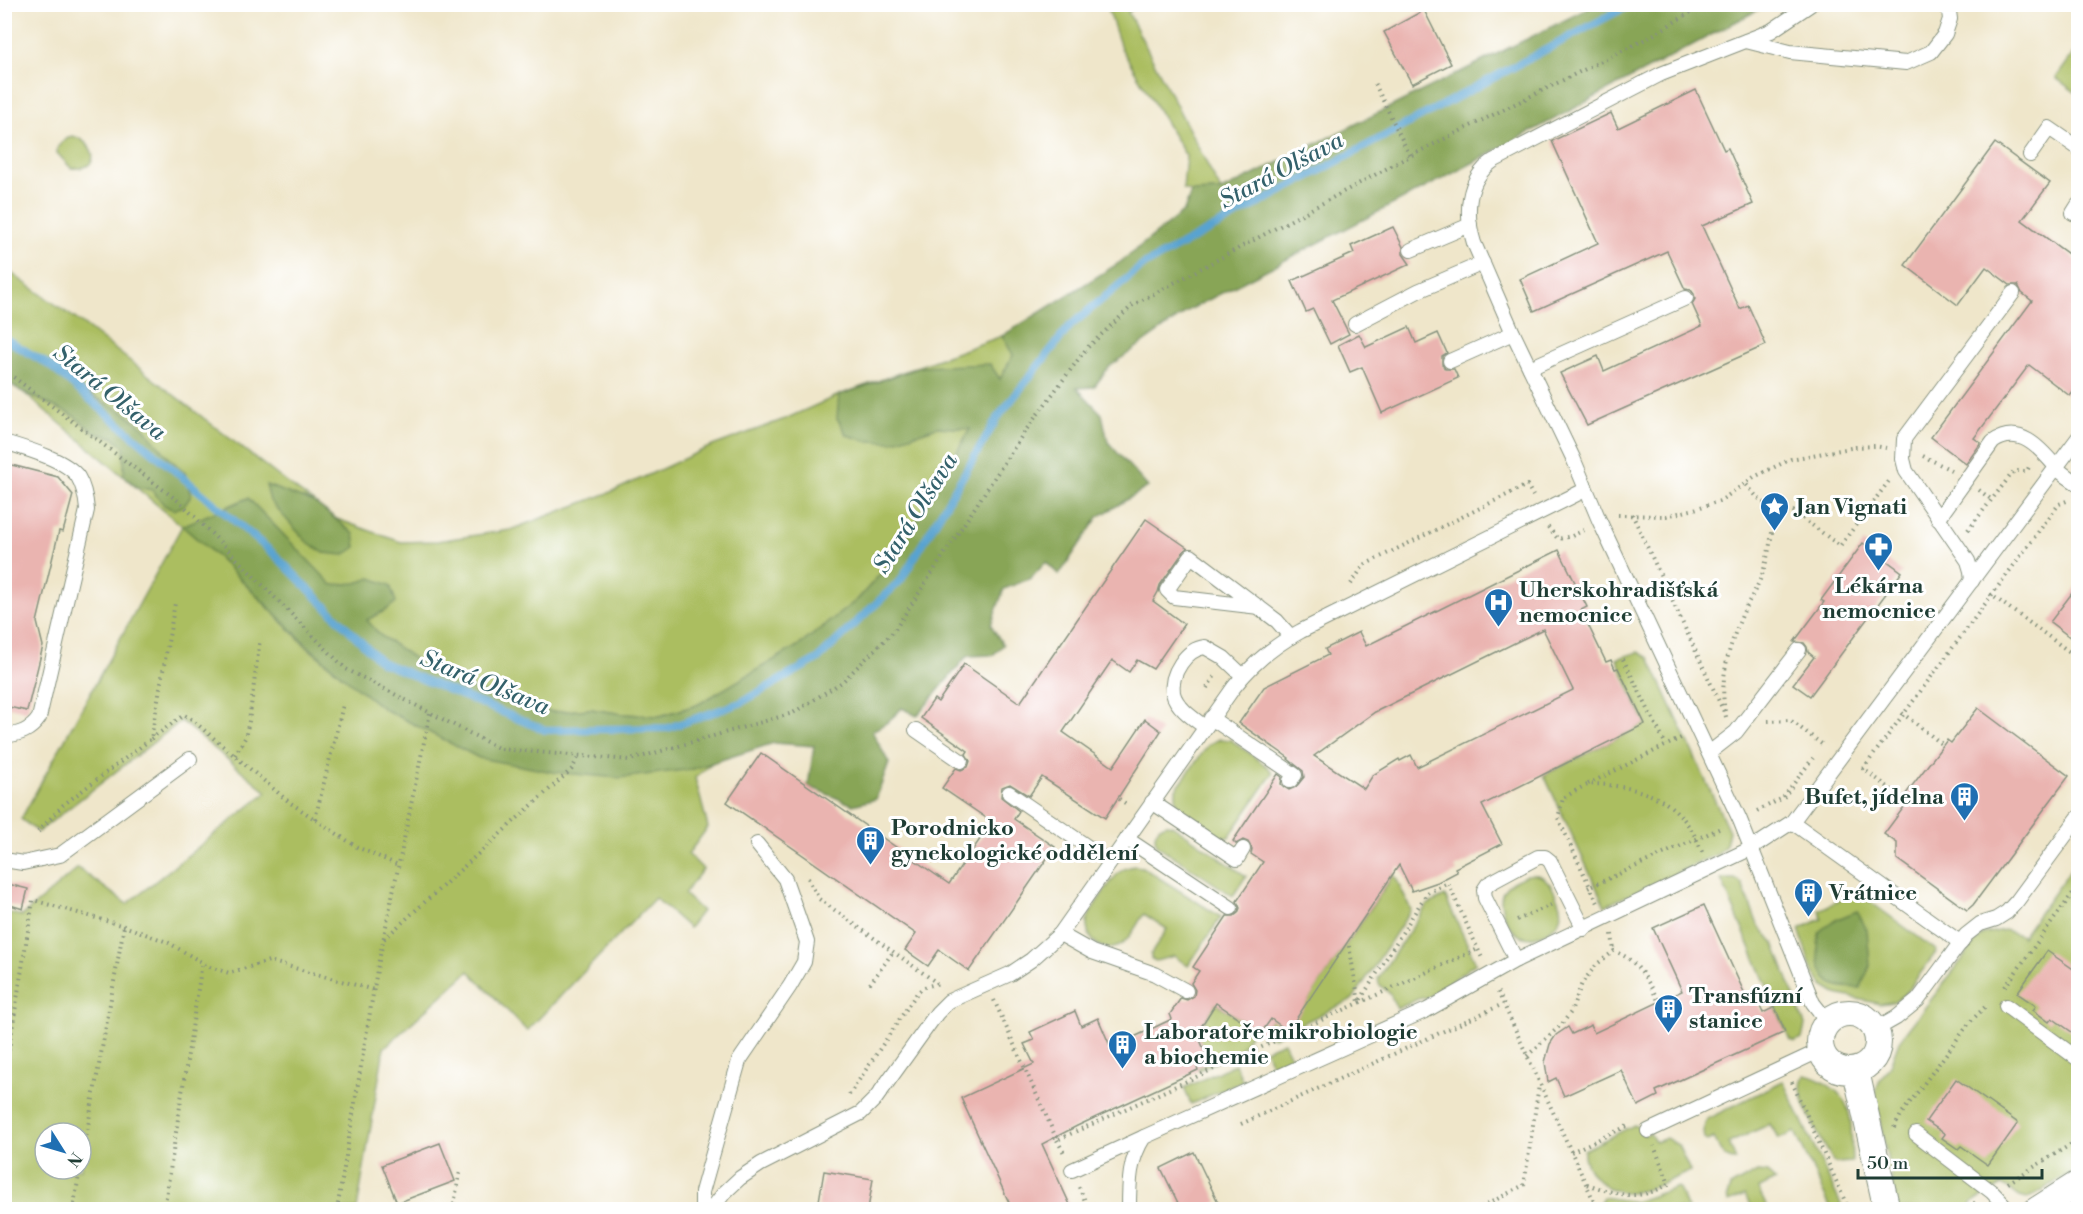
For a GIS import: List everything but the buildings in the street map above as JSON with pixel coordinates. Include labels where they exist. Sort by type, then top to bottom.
[{"type":"street","points":[[1843,1014],[1856,1014],[1867,1020],[1875,1030],[1878,1043],[1875,1057],[1869,1064],[1856,1071],[1847,1072],[1834,1068],[1825,1059],[1821,1050],[1821,1035],[1828,1022],[1843,1014]]},
{"type":"street","points":[[1856,1071],[1887,1209]]},
{"type":"street","points":[[2037,1209],[2079,1184]]},
{"type":"lane","points":[[1811,4],[1771,31],[1661,74],[1493,161],[1484,167],[1473,184],[1469,210],[1474,243],[1513,333],[1740,820],[1813,1003],[1828,1022]]},
{"type":"lane","points":[[1746,41],[1790,52],[1906,63],[1931,52],[1945,34],[1950,19],[1948,4]]},
{"type":"lane","points":[[2030,155],[2049,128],[2079,148]]},
{"type":"lane","points":[[1411,250],[1470,225]]},
{"type":"lane","points":[[1355,324],[1418,291],[1483,263]]},
{"type":"lane","points":[[1972,581],[1971,571],[1965,557],[1906,471],[1903,459],[1904,439],[2013,293]]},
{"type":"lane","points":[[1530,368],[1686,298]]},
{"type":"lane","points":[[1450,361],[1513,333]]},
{"type":"lane","points":[[1938,519],[1997,439],[2017,435],[2023,437],[2051,459],[2057,468],[2079,484]]},
{"type":"lane","points":[[1072,1170],[1427,1010],[1516,960],[1752,848],[1792,822],[2079,438]]},
{"type":"lane","points":[[4,442],[44,456],[74,472],[84,491],[87,510],[39,718],[31,728],[4,736]]},
{"type":"lane","points":[[711,1209],[724,1192],[760,1164],[861,1113],[876,1098],[937,1014],[950,1001],[1010,974],[1060,934],[1208,723],[1243,676],[1270,651],[1291,637],[1585,490]]},
{"type":"lane","points":[[1259,607],[1174,597],[1167,590],[1191,556],[1259,607],[1277,621],[1291,637]]},
{"type":"lane","points":[[1243,676],[1224,658],[1205,647],[1190,652],[1185,658],[1175,674],[1173,693],[1189,715],[1208,723],[1295,775],[1290,781]]},
{"type":"lane","points":[[1709,753],[1740,727],[1799,650]]},
{"type":"lane","points":[[916,730],[961,761]]},
{"type":"lane","points":[[4,860],[24,863],[60,855],[190,759]]},
{"type":"lane","points":[[1009,793],[1098,854]]},
{"type":"lane","points":[[1152,802],[1237,859],[1243,849]]},
{"type":"lane","points":[[1875,1030],[1906,1011],[1918,1000],[1966,935],[1980,924],[1996,919],[2007,912],[2018,901],[2079,818]]},
{"type":"lane","points":[[1792,822],[1961,943]]},
{"type":"lane","points":[[1126,839],[1231,908]]},
{"type":"lane","points":[[702,1209],[702,1192],[739,1061],[804,962],[807,942],[785,879],[757,844]]},
{"type":"lane","points":[[1516,960],[1485,898],[1485,887],[1538,856],[1550,861],[1584,929]]},
{"type":"lane","points":[[1060,934],[1092,952],[1162,977],[1186,991]]},
{"type":"lane","points":[[2006,1006],[2079,1059]]},
{"type":"lane","points":[[1648,1131],[1821,1050]]},
{"type":"lane","points":[[1916,1134],[1992,1192],[2009,1209]]},
{"type":"lane","points":[[1129,1209],[1129,1175],[1136,1150],[1144,1137]]},
{"type":"path","points":[[4,370],[181,503],[346,669],[500,749],[630,760],[793,713],[842,682],[894,631],[1023,434],[1086,349],[1133,305],[1410,156],[1648,38],[1704,4]]},
{"type":"path","points":[[1375,84],[1410,156]]},
{"type":"path","points":[[1965,557],[1962,539],[2014,471],[2027,471],[2041,450]]},
{"type":"path","points":[[1745,483],[1775,512],[1793,511],[1840,546],[1889,481],[1906,471]]},
{"type":"path","points":[[1863,769],[2059,504],[2067,500],[2073,502]]},
{"type":"path","points":[[1725,716],[1722,691],[1729,649],[1743,612],[1762,576],[1772,538],[1775,512]]},
{"type":"path","points":[[1632,514],[1725,716],[1740,727],[1790,720],[1822,745]]},
{"type":"path","points":[[1972,581],[2079,658]]},
{"type":"path","points":[[151,738],[175,603]]},
{"type":"path","points":[[235,755],[245,738],[249,721],[260,639]]},
{"type":"path","points":[[1623,659],[1666,745]]},
{"type":"path","points":[[1884,699],[1942,744]]},
{"type":"path","points":[[315,819],[343,705]]},
{"type":"path","points":[[337,1209],[383,940],[430,713]]},
{"type":"path","points":[[38,832],[63,805],[184,715],[190,717],[289,802],[357,847],[398,865]]},
{"type":"path","points":[[1606,919],[1558,818],[1563,798],[1698,729]]},
{"type":"path","points":[[1473,941],[1740,820],[1782,798],[1829,736]]},
{"type":"path","points":[[1842,754],[1910,803]]},
{"type":"path","points":[[383,940],[572,769],[579,756]]},
{"type":"path","points":[[1587,785],[1600,784],[1644,791],[1666,803],[1686,819],[1709,869]]},
{"type":"path","points":[[808,878],[819,899],[937,984]]},
{"type":"path","points":[[1359,1002],[1427,893],[1448,883],[1598,1209]]},
{"type":"path","points":[[2003,990],[2079,886]]},
{"type":"path","points":[[4,1080],[33,900],[124,926],[167,942],[202,963],[228,973],[269,961],[374,990]]},
{"type":"path","points":[[89,1121],[124,926]]},
{"type":"path","points":[[1349,946],[1359,1002]]},
{"type":"path","points":[[992,996],[1057,1140],[1478,950]]},
{"type":"path","points":[[1527,1056],[1562,1024],[1571,1012],[1582,983],[1597,964],[1614,951],[1626,955],[1646,976],[1659,1002]]},
{"type":"path","points":[[870,984],[893,952]]},
{"type":"path","points":[[164,1209],[202,963]]},
{"type":"path","points":[[1889,1136],[1902,1113],[1970,1022],[1993,998]]},
{"type":"path","points":[[1241,1124],[1503,1004]]},
{"type":"path","points":[[1786,1067],[1849,1209]]},
{"type":"path","points":[[1476,1209],[1524,1185],[1539,1083]]},
{"type":"path","points":[[1571,1152],[1643,1119],[1669,1184],[1645,1195],[1627,1196],[1586,1184]]},
{"type":"path","points":[[1964,1209],[2079,1140]]},
{"type":"path","points":[[453,1209],[460,1171]]},
{"type":"path","points":[[73,1209],[78,1181]]},
{"type":"green space","points":[[1107,5],[1139,5],[1128,12],[1221,191],[1191,192],[1183,189],[1186,156],[1121,48]]},
{"type":"green space","points":[[1592,5],[1767,5],[1465,167],[1191,309],[1109,367],[1094,387],[1077,388],[1102,414],[1108,442],[1148,487],[1098,517],[1059,575],[1046,562],[1031,578],[1004,589],[991,625],[1003,645],[993,655],[967,656],[917,716],[902,708],[888,722],[872,731],[889,763],[876,799],[853,805],[808,786],[814,746],[774,743],[693,769],[619,778],[553,772],[479,758],[384,709],[310,648],[219,558],[182,526],[248,498],[332,585],[356,583],[371,578],[390,585],[396,602],[367,620],[380,635],[418,661],[472,688],[519,704],[553,712],[591,709],[660,716],[697,705],[801,644],[858,599],[897,555],[970,429],[937,427],[892,442],[867,441],[847,435],[837,418],[839,395],[921,367],[990,364],[1000,379],[1013,355],[1002,336],[1119,263],[1184,211],[1191,192],[1221,191]]},
{"type":"green space","points":[[2078,47],[2078,94],[2056,78]]},
{"type":"green space","points":[[72,136],[86,143],[90,149],[92,160],[89,165],[82,168],[71,168],[57,153],[60,145]]},
{"type":"green space","points":[[4,268],[76,319],[337,519],[401,542],[437,541],[510,530],[616,490],[707,448],[785,419],[839,395],[1002,336],[1014,355],[897,555],[858,599],[801,644],[726,690],[697,705],[660,716],[591,709],[553,712],[519,704],[472,688],[418,661],[380,635],[183,525],[309,649],[384,709],[693,769],[713,762],[695,778],[708,827],[688,854],[703,869],[684,894],[702,911],[689,928],[655,898],[527,1031],[469,971],[384,1048],[357,1209],[5,1209],[5,912],[22,916],[78,868],[127,904],[267,792],[181,721],[38,832],[21,819],[182,526],[23,392],[5,380]]},
{"type":"green space","points":[[5,338],[95,397],[125,413],[144,428],[170,459],[185,472],[191,496],[184,506],[173,510],[164,505],[152,490],[137,487],[124,476],[124,447],[113,437],[96,434],[74,416],[19,390],[5,380]]},
{"type":"green space","points":[[266,485],[315,503],[354,534],[356,547],[344,555],[324,553],[306,541],[270,501]]},
{"type":"green space","points":[[1638,652],[1649,658],[1729,831],[1726,845],[1718,854],[1605,906],[1544,775],[1645,724],[1617,659]]},
{"type":"green space","points":[[1220,739],[1231,740],[1273,773],[1229,837],[1220,838],[1212,835],[1181,812],[1176,801],[1176,789],[1209,744]]},
{"type":"green space","points":[[1167,824],[1172,825],[1246,876],[1233,896],[1158,846],[1155,839],[1157,830]]},
{"type":"green space","points":[[2078,859],[2078,1169],[2027,1199],[2002,1185],[1971,1204],[1974,1209],[1897,1209],[1875,1095],[1899,1041],[1982,934],[2005,930],[2022,936],[2021,938]]},
{"type":"green space","points":[[1134,866],[1142,867],[1221,917],[1188,966],[1174,956],[1156,961],[1151,959],[1151,954],[1167,929],[1144,914],[1129,938],[1116,947],[1098,945],[1089,935],[1088,917],[1096,903],[1117,875],[1124,869]]},
{"type":"green space","points":[[1394,874],[1411,910],[1353,999],[1274,1037],[1261,1033],[1272,1018],[1289,1028]]},
{"type":"green space","points":[[1527,875],[1541,876],[1547,881],[1558,900],[1561,912],[1554,927],[1531,938],[1518,935],[1513,930],[1505,918],[1501,903],[1506,887]]},
{"type":"green space","points":[[1721,879],[1735,879],[1742,884],[1758,925],[1774,943],[1805,1025],[1802,1039],[1795,1042],[1790,1040]]},
{"type":"green space","points":[[1857,892],[1937,951],[1905,994],[1893,1002],[1880,1004],[1836,994],[1823,986],[1812,970],[1799,929],[1822,919],[1819,910]]},
{"type":"green space","points":[[1445,896],[1476,963],[1427,998],[1422,997],[1397,1009],[1390,994],[1379,984],[1378,978],[1427,905]]},
{"type":"green space","points":[[1857,911],[1867,930],[1870,966],[1860,988],[1838,986],[1824,976],[1821,969],[1818,955],[1819,932],[1833,921]]},
{"type":"green space","points":[[1216,1003],[1254,1028],[1239,1051],[1199,1070],[1198,1067],[1209,1061],[1196,1032]]},
{"type":"green space","points":[[1284,1042],[1292,1059],[1273,1068],[1265,1050]]},
{"type":"green space","points":[[1235,1064],[1243,1081],[1191,1104],[1184,1088]]},
{"type":"green space","points":[[1805,1075],[1831,1087],[1845,1102],[1849,1111],[1852,1162],[1836,1163],[1833,1161],[1816,1130],[1802,1093],[1801,1083]]},
{"type":"green space","points":[[1783,1081],[1843,1209],[1831,1209],[1795,1132],[1779,1139],[1770,1124],[1729,1143],[1736,1160],[1724,1156],[1714,1138],[1707,1141],[1704,1139],[1703,1131],[1707,1119]]},
{"type":"green space","points":[[1634,1125],[1639,1127],[1644,1135],[1650,1133],[1655,1142],[1666,1138],[1678,1145],[1690,1171],[1641,1191],[1616,1191],[1605,1186],[1588,1167],[1584,1158],[1584,1150]]},
{"type":"green space","points":[[1757,1172],[1767,1173],[1775,1180],[1758,1189],[1768,1209],[1752,1209],[1745,1195],[1728,1202],[1730,1187]]},
{"type":"green space","points":[[1678,1187],[1688,1209],[1604,1209],[1600,1202],[1603,1197],[1635,1202]]},
{"type":"waterway","name":"Stará Olšava","points":[[4,338],[49,365],[274,554],[381,662],[545,730],[668,728],[740,703],[819,658],[901,580],[998,417],[1070,326],[1142,266],[1631,4]]},
{"type":"place","name":"Jan Vignati","points":[[1775,532]]},
{"type":"place","name":"Lékárna nemocnice","points":[[1879,572]]},
{"type":"place","name":"Uherskohradišťská nemocnice","points":[[1498,628]]},
{"type":"place","name":"Bufet, jídelna","points":[[1965,822]]},
{"type":"place","name":"Porodnicko gynekologické oddělení","points":[[870,866]]},
{"type":"place","name":"Vrátnice","points":[[1808,918]]},
{"type":"place","name":"Transfúzní stanice","points":[[1668,1034]]},
{"type":"place","name":"Laboratoře mikrobiologie a biochemie","points":[[1123,1070]]}]
